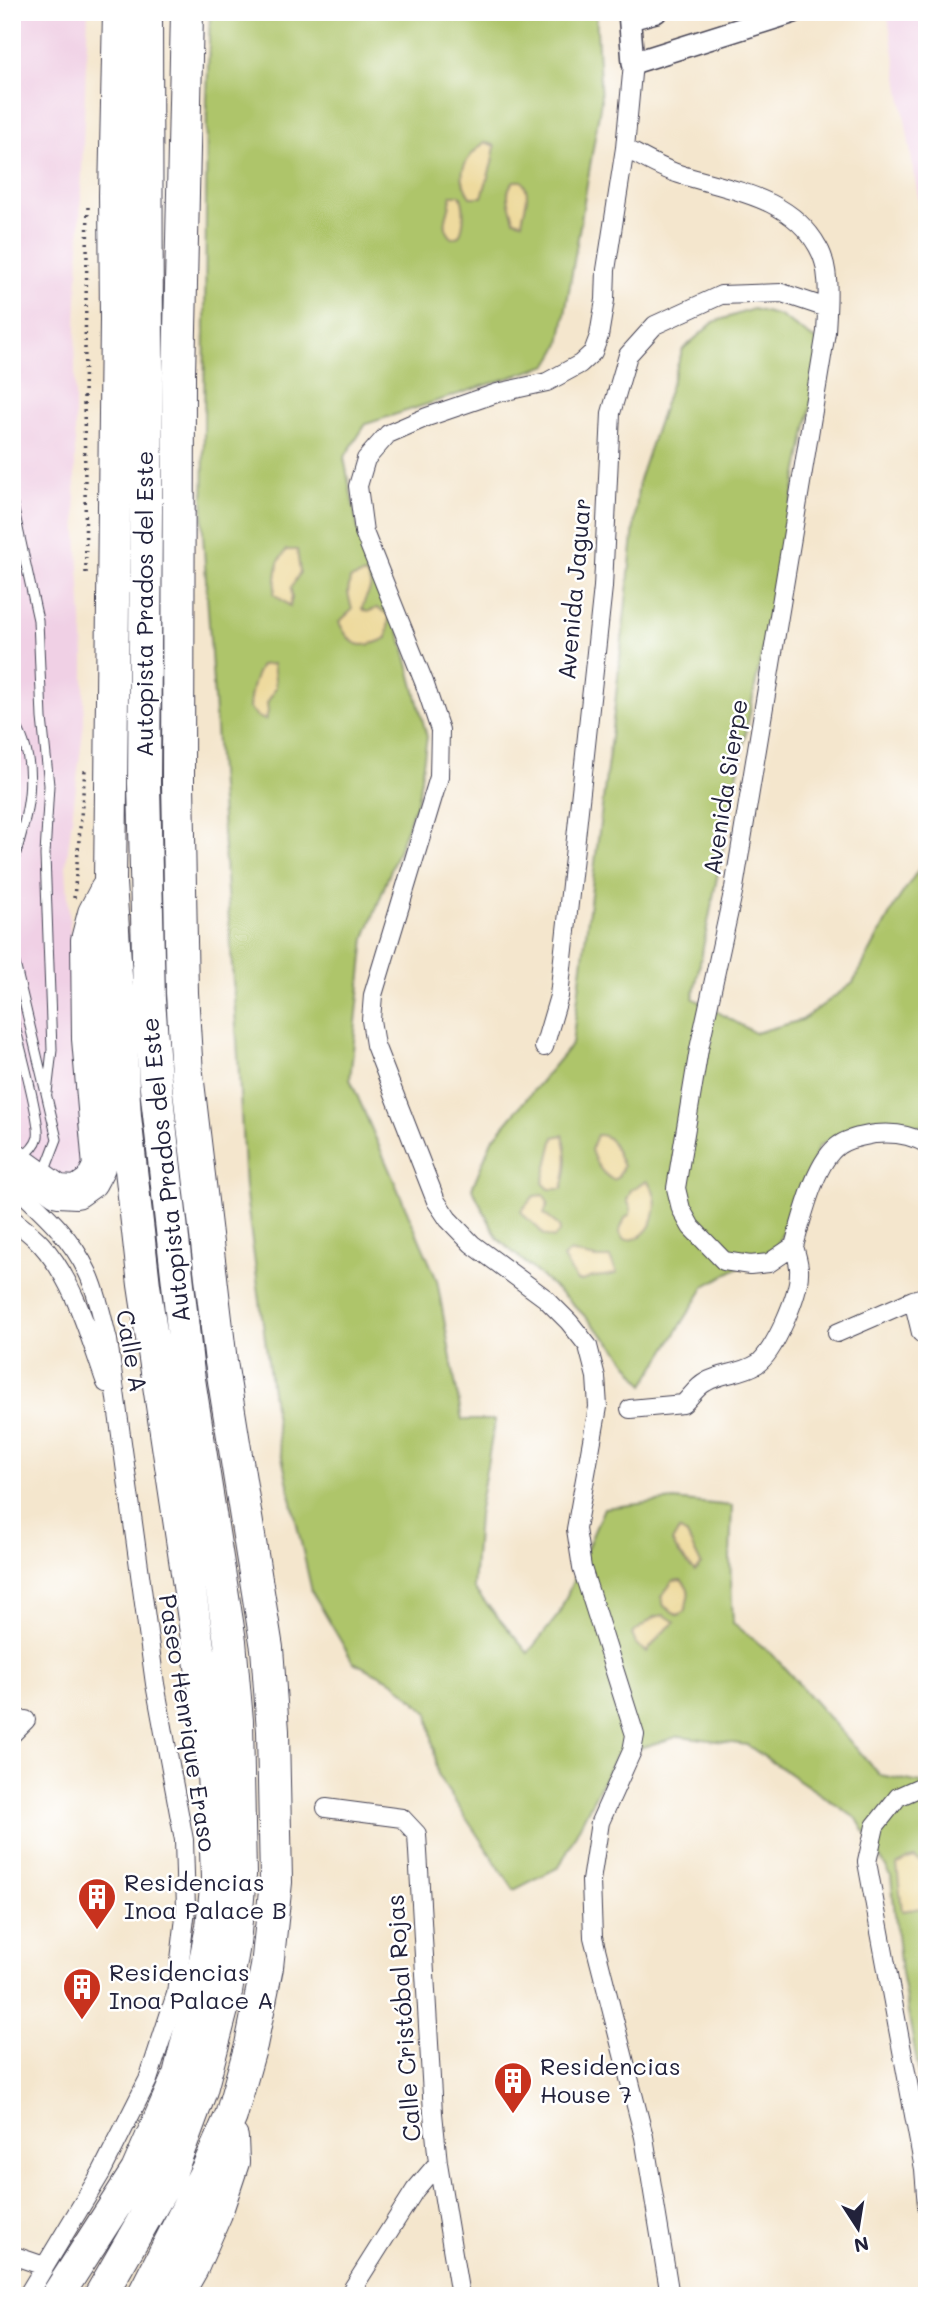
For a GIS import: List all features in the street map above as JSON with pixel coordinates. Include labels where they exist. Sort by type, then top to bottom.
[{"type":"highway","points":[[57,2296],[137,2171],[179,2075],[212,1927],[217,1878],[214,1783],[208,1713],[142,1272],[125,1115],[110,883],[115,195],[119,12]]},
{"type":"highway","name":"Autopista Prados del Este","points":[[100,2296],[169,2176],[201,2090],[225,1998],[234,1944],[240,1875],[237,1721],[230,1641],[188,1373],[155,1079],[149,1000],[144,784],[146,12]]},
{"type":"highway","name":"Autopista Prados del Este","points":[[143,2296],[208,2168],[230,2116],[251,2045],[273,1922],[276,1882],[273,1731],[267,1648],[221,1362],[187,1074],[182,993],[178,783],[179,375],[187,12]]},
{"type":"highway","points":[[21,1171],[58,1191],[77,1192],[92,1182],[99,1167],[88,1039],[87,940],[94,913],[110,883]]},
{"type":"highway","points":[[176,2296],[216,2213],[233,2162],[230,2116]]},
{"type":"street","points":[[656,12],[630,16],[633,62],[625,148],[606,270],[605,300],[593,352],[580,364],[547,382],[496,393],[388,434],[366,459],[358,486],[364,531],[424,682],[440,730],[439,777],[373,995],[371,1020],[375,1045],[436,1201],[472,1244],[545,1298],[569,1322],[588,1346],[596,1377],[598,1408],[576,1530],[582,1568],[635,1735],[632,1751],[600,1822],[591,1881],[593,1937],[644,2137],[670,2296]]},
{"type":"street","points":[[633,62],[793,12]]},
{"type":"street","name":"Avenida Sierpe","points":[[625,148],[676,173],[736,190],[781,207],[819,248],[829,289],[826,332],[734,888],[699,1049],[676,1188],[681,1209],[691,1227],[723,1261],[750,1265],[769,1264],[794,1247]]},
{"type":"street","name":"Avenida Jaguar","points":[[544,1047],[559,996],[600,614],[611,413],[628,355],[655,325],[721,295],[782,293],[827,308]]},
{"type":"street","points":[[630,1409],[683,1404],[695,1389],[707,1381],[741,1371],[765,1357],[792,1303],[800,1271],[794,1247],[802,1217],[825,1157],[840,1144],[864,1136],[892,1132],[917,1138],[927,1144]]},
{"type":"street","name":"Calle A","points":[[21,1171],[88,1272],[108,1340],[118,1416]]},
{"type":"street","name":"Calle A","points":[[12,1219],[40,1244],[57,1265],[83,1318],[118,1416]]},
{"type":"street","points":[[837,1334],[920,1298],[921,1333]]},
{"type":"street","name":"Paseo Henrique Eraso","points":[[27,2296],[101,2173],[148,2080],[176,1994],[186,1909],[184,1840],[155,1684],[118,1416]]},
{"type":"street","points":[[12,1734],[26,1720]]},
{"type":"street","points":[[927,1784],[898,1797],[875,1826],[867,1862],[924,2169],[927,2207]]},
{"type":"street","name":"Calle Cristóbal Rojas","points":[[326,1808],[402,1818],[416,1834],[433,2113],[438,2163],[460,2296]]},
{"type":"street","points":[[348,2296],[415,2190],[438,2163]]},
{"type":"street","points":[[12,2255],[44,2266]]},
{"type":"lane","points":[[12,501],[38,620],[42,718],[49,785],[45,855],[52,1050],[47,1093]]},
{"type":"lane","points":[[12,719],[22,733],[31,779],[29,803],[12,866]]},
{"type":"lane","points":[[31,779],[49,785]]},
{"type":"lane","points":[[12,951],[57,1139],[21,1171]]},
{"type":"lane","points":[[12,1015],[33,1103],[38,1137],[21,1171]]},
{"type":"path","points":[[87,579],[84,396],[88,205]]},
{"type":"path","points":[[74,900],[85,765]]},
{"type":"shaded area","points":[[12,12],[88,12],[75,356],[75,496],[84,655],[84,723],[66,866],[83,1134],[80,1176],[57,1184],[12,1149]]},
{"type":"shaded area","points":[[887,12],[927,12],[927,250]]},
{"type":"green space","points":[[210,12],[596,12],[601,101],[560,344],[548,365],[366,424],[344,458],[359,534],[401,637],[427,737],[418,798],[365,938],[350,1079],[437,1280],[462,1420],[495,1420],[478,1515],[473,1588],[528,1653],[559,1614],[604,1508],[674,1500],[732,1506],[730,1558],[733,1623],[772,1654],[880,1775],[927,1784],[927,2119],[901,1972],[891,1876],[857,1819],[747,1745],[680,1736],[616,1755],[559,1867],[514,1890],[438,1776],[428,1713],[394,1682],[353,1662],[312,1592],[279,1444],[245,1189],[203,535]]},
{"type":"green space","points":[[753,309],[780,316],[823,345],[693,998],[755,1033],[802,1020],[853,983],[896,903],[927,857],[927,1127],[869,1118],[819,1146],[777,1246],[705,1286],[644,1385],[617,1349],[572,1303],[498,1239],[472,1188],[492,1140],[572,1044],[615,705],[639,480],[683,349],[714,322]]},
{"type":"sand","points":[[485,142],[495,146],[492,163],[482,197],[470,197],[462,173],[467,160]]},
{"type":"sand","points":[[514,181],[522,181],[526,191],[522,222],[514,220],[508,200],[510,186]]},
{"type":"sand","points":[[451,195],[460,195],[464,216],[459,236],[452,238],[446,227]]},
{"type":"sand","points":[[286,550],[297,550],[300,572],[291,588],[290,606],[274,594],[278,563]]},
{"type":"sand","points":[[365,574],[370,588],[362,609],[367,612],[377,608],[389,615],[387,638],[364,645],[353,642],[339,622],[352,610],[348,593],[350,579]]},
{"type":"sand","points":[[273,664],[276,687],[267,703],[265,720],[249,708],[250,696],[261,665]]},
{"type":"sand","points":[[563,1135],[567,1162],[562,1189],[549,1189],[543,1183],[554,1137]]},
{"type":"sand","points":[[597,1135],[611,1141],[623,1166],[618,1177],[613,1180],[599,1167],[591,1150]]},
{"type":"sand","points":[[647,1181],[655,1198],[654,1218],[643,1234],[624,1240],[619,1233],[625,1218],[630,1214],[627,1200],[631,1190]]},
{"type":"sand","points":[[544,1195],[548,1203],[544,1214],[559,1226],[560,1231],[554,1238],[543,1235],[521,1211],[534,1196]]},
{"type":"sand","points":[[569,1252],[610,1258],[617,1273],[577,1281],[563,1258]]},
{"type":"sand","points":[[679,1530],[687,1535],[701,1564],[695,1571],[672,1542]]},
{"type":"sand","points":[[681,1580],[688,1595],[684,1612],[678,1615],[664,1606],[661,1597],[673,1581]]},
{"type":"sand","points":[[664,1615],[675,1622],[647,1652],[636,1644],[632,1634],[654,1617]]},
{"type":"sand","points":[[915,1858],[924,1864],[927,1875],[927,1907],[902,1911],[897,1865]]},
{"type":"place","name":"Residencias Inoa Palace B","points":[[97,1931]]},
{"type":"place","name":"Residencias Inoa Palace A","points":[[82,2021]]},
{"type":"place","name":"Residencias House 7","points":[[513,2115]]}]
